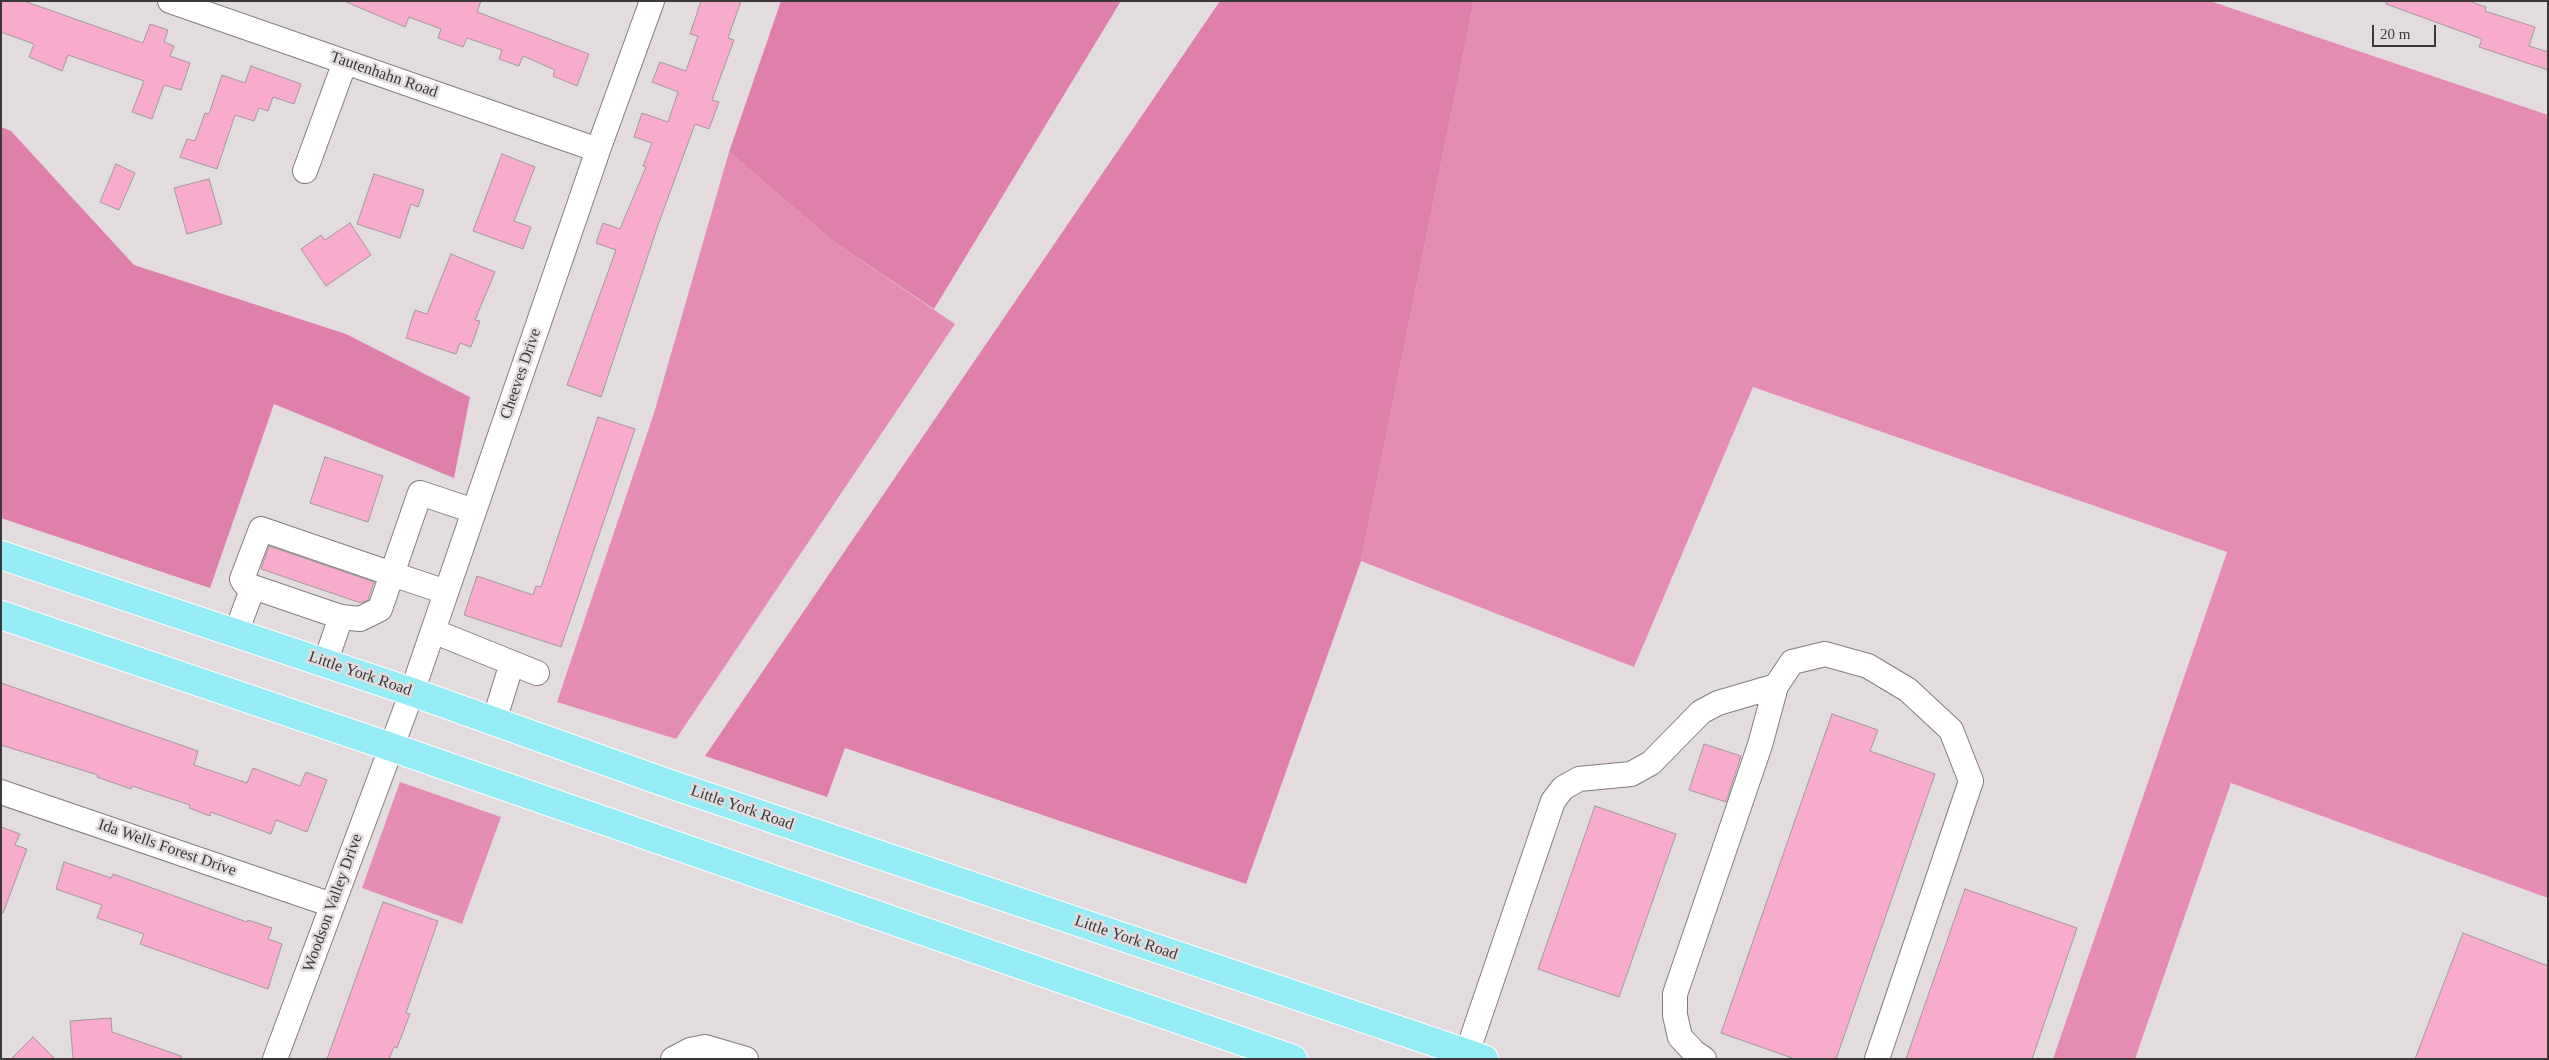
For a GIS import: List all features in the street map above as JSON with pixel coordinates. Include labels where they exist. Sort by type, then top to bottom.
[{"type":"main road","name":"Little York Road","points":[[1,555],[412,692],[673,785],[1472,1057]]},
{"type":"main road","points":[[1,615],[391,747],[1293,1059]]},
{"type":"street","name":"Tautenhahn Road","points":[[170,1],[598,150]]},
{"type":"street","name":"Cheeves Drive","points":[[391,747],[412,692],[598,150],[652,1]]},
{"type":"street","points":[[305,171],[345,62]]},
{"type":"street","points":[[446,592],[392,574],[260,529],[242,578],[245,584],[253,588],[341,617],[360,619],[380,609],[392,574],[420,493],[474,511]]},
{"type":"street","points":[[236,633],[253,588]]},
{"type":"street","points":[[326,663],[341,617]]},
{"type":"street","points":[[433,631],[537,673]]},
{"type":"street","points":[[1704,1059],[1694,1052],[1680,1037],[1675,1015],[1675,994],[1760,745],[1776,686],[1792,662],[1825,654],[1868,666],[1908,690],[1951,730],[1971,781],[1876,1059]]},
{"type":"street","points":[[494,721],[512,663]]},
{"type":"street","points":[[1472,1057],[1553,801],[1562,788],[1579,779],[1630,774],[1651,763],[1701,712],[1718,703],[1776,686]]},
{"type":"street","name":"Woodson Valley Drive","points":[[276,1059],[391,747]]},
{"type":"street","name":"Ida Wells Forest Drive","points":[[1,792],[332,905]]},
{"type":"street","points":[[673,1059],[690,1050],[705,1047],[746,1059]]},
{"type":"shaded area","points":[[781,1],[1121,1],[934,309],[834,242],[729,152]]},
{"type":"shaded area","points":[[1220,1],[1474,1],[1361,561],[1246,884],[845,748],[827,797],[705,756]]},
{"type":"shaded area","points":[[1474,1],[2210,1],[2548,115],[2548,898],[2231,783],[2135,1059],[2053,1059],[2227,552],[1753,387],[1634,667],[1361,561]]},
{"type":"shaded area","points":[[1,127],[11,131],[134,265],[346,334],[470,397],[454,478],[274,404],[210,588],[1,518]]},
{"type":"shaded area","points":[[729,152],[834,242],[955,324],[676,739],[557,702],[654,413]]},
{"type":"shaded area","points":[[400,782],[501,817],[462,924],[362,888]]},
{"type":"building","points":[[1,1],[24,1],[143,43],[150,24],[168,30],[164,42],[174,46],[170,56],[190,63],[181,90],[164,85],[152,119],[132,112],[144,81],[68,55],[62,71],[29,57],[34,44],[1,32]]},
{"type":"building","points":[[344,1],[481,1],[477,12],[589,54],[577,86],[553,76],[555,70],[523,56],[519,66],[499,59],[502,50],[467,38],[463,47],[438,38],[441,29],[409,17],[405,27]]},
{"type":"building","points":[[701,1],[741,1],[728,38],[734,40],[712,100],[719,102],[709,129],[695,124],[658,225],[601,397],[567,385],[616,250],[596,243],[603,223],[620,229],[646,167],[643,166],[652,143],[634,137],[642,113],[668,122],[678,92],[652,82],[660,62],[686,71],[698,36],[690,34]]},
{"type":"building","points":[[2386,1],[2469,1],[2486,7],[2485,11],[2535,27],[2529,46],[2548,52],[2548,70],[2479,47],[2482,39],[2386,4]]},
{"type":"building","points":[[251,66],[301,84],[294,104],[273,97],[268,111],[259,108],[254,121],[235,115],[217,169],[180,157],[187,139],[195,141],[205,113],[209,114],[222,75],[245,83]]},
{"type":"building","points":[[502,154],[535,167],[514,221],[531,227],[523,249],[473,231]]},
{"type":"building","points":[[116,164],[135,173],[119,210],[100,202]]},
{"type":"building","points":[[374,174],[424,190],[418,207],[411,204],[400,238],[357,224]]},
{"type":"building","points":[[209,179],[222,224],[187,234],[174,188]]},
{"type":"building","points":[[350,223],[371,255],[326,286],[301,249],[321,235],[325,240]]},
{"type":"building","points":[[451,254],[495,272],[475,320],[480,321],[471,347],[460,343],[456,354],[406,338],[415,310],[427,314]]},
{"type":"building","points":[[598,417],[635,429],[561,647],[464,615],[477,576],[533,595],[536,586],[541,587]]},
{"type":"building","points":[[325,457],[383,476],[368,522],[310,503]]},
{"type":"building","points":[[269,546],[374,582],[368,600],[361,603],[261,569]]},
{"type":"building","points":[[1,683],[198,751],[194,765],[247,783],[253,768],[300,786],[306,772],[327,780],[307,832],[276,820],[271,834],[211,812],[210,816],[189,808],[190,805],[132,786],[131,789],[97,777],[98,775],[1,745]]},
{"type":"building","points":[[1832,714],[1878,730],[1870,751],[1935,774],[1836,1059],[1795,1059],[1721,1033]]},
{"type":"building","points":[[1704,744],[1741,756],[1726,802],[1689,790]]},
{"type":"building","points":[[1595,806],[1676,834],[1619,997],[1538,969]]},
{"type":"building","points":[[1,827],[20,834],[15,845],[27,849],[3,913],[1,913]]},
{"type":"building","points":[[64,862],[111,878],[113,874],[247,922],[248,920],[272,928],[268,939],[282,944],[268,989],[140,944],[144,934],[97,918],[102,905],[56,889]]},
{"type":"building","points":[[1965,889],[2077,928],[2032,1059],[1906,1059]]},
{"type":"building","points":[[383,902],[438,921],[406,1013],[410,1014],[397,1048],[394,1047],[389,1059],[327,1059]]},
{"type":"building","points":[[2463,933],[2548,966],[2548,1059],[2415,1059]]},
{"type":"building","points":[[111,1018],[112,1032],[181,1056],[181,1059],[73,1059],[70,1021]]},
{"type":"building","points":[[33,1037],[55,1059],[11,1059]]}]
